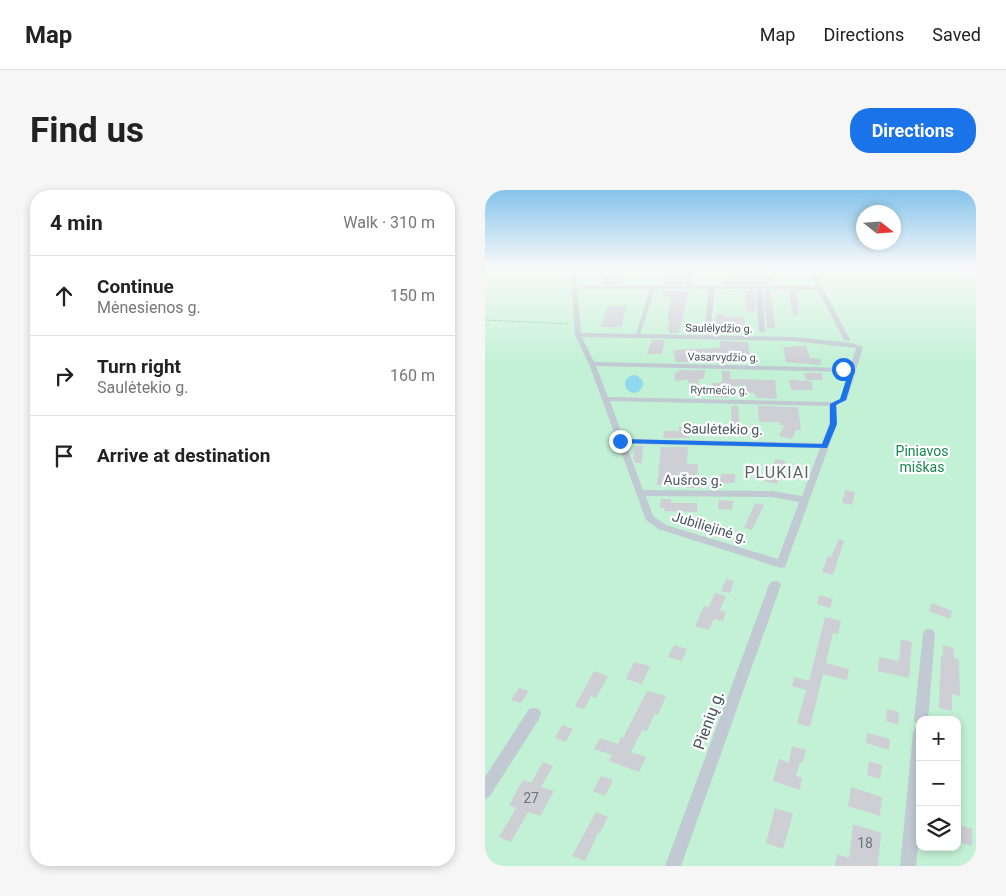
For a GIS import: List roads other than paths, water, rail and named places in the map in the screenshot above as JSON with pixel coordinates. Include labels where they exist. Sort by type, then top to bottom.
[{"type":"street","points":[[576,300],[579,325]]},
{"type":"street","points":[[579,325],[580,300]]},
{"type":"street","points":[[638,333],[649,300]]},
{"type":"street","points":[[707,333],[711,300]]},
{"type":"street","points":[[760,300],[762,331]]},
{"type":"street","points":[[826,300],[847,340]]},
{"type":"street","name":"Jubiliejinė g.","points":[[579,325],[578,335],[592,364],[649,518],[662,527],[781,564],[805,500]]},
{"type":"street","name":"Saulėlydžio g.","points":[[578,335],[793,340],[852,345],[860,348],[853,370]]},
{"type":"street","name":"Vasarvydžio g.","points":[[592,364],[853,370]]},
{"type":"street","points":[[805,500],[833,424],[833,404],[843,400],[853,370]]},
{"type":"street","name":"Rytmečio g.","points":[[605,399],[833,404]]},
{"type":"street","name":"Saulėtekio g.","points":[[620,441],[825,446]]},
{"type":"street","name":"Aušros g.","points":[[639,493],[716,495],[772,493],[786,494],[805,500]]},
{"type":"street","name":"Pienių g.","points":[[673,866],[775,585]]},
{"type":"street","points":[[921,716],[929,634]]},
{"type":"street","points":[[485,791],[534,714]]},
{"type":"street","points":[[908,866],[918,761]]},
{"type":"water","points":[[634,375],[640,378],[643,384],[640,390],[634,393],[628,390],[625,384],[628,378]]},
{"type":"district","name":"PLUKIAI","points":[[777,472]]},
{"type":"park label","name":"Piniavos miškas","points":[[922,460]]}]
